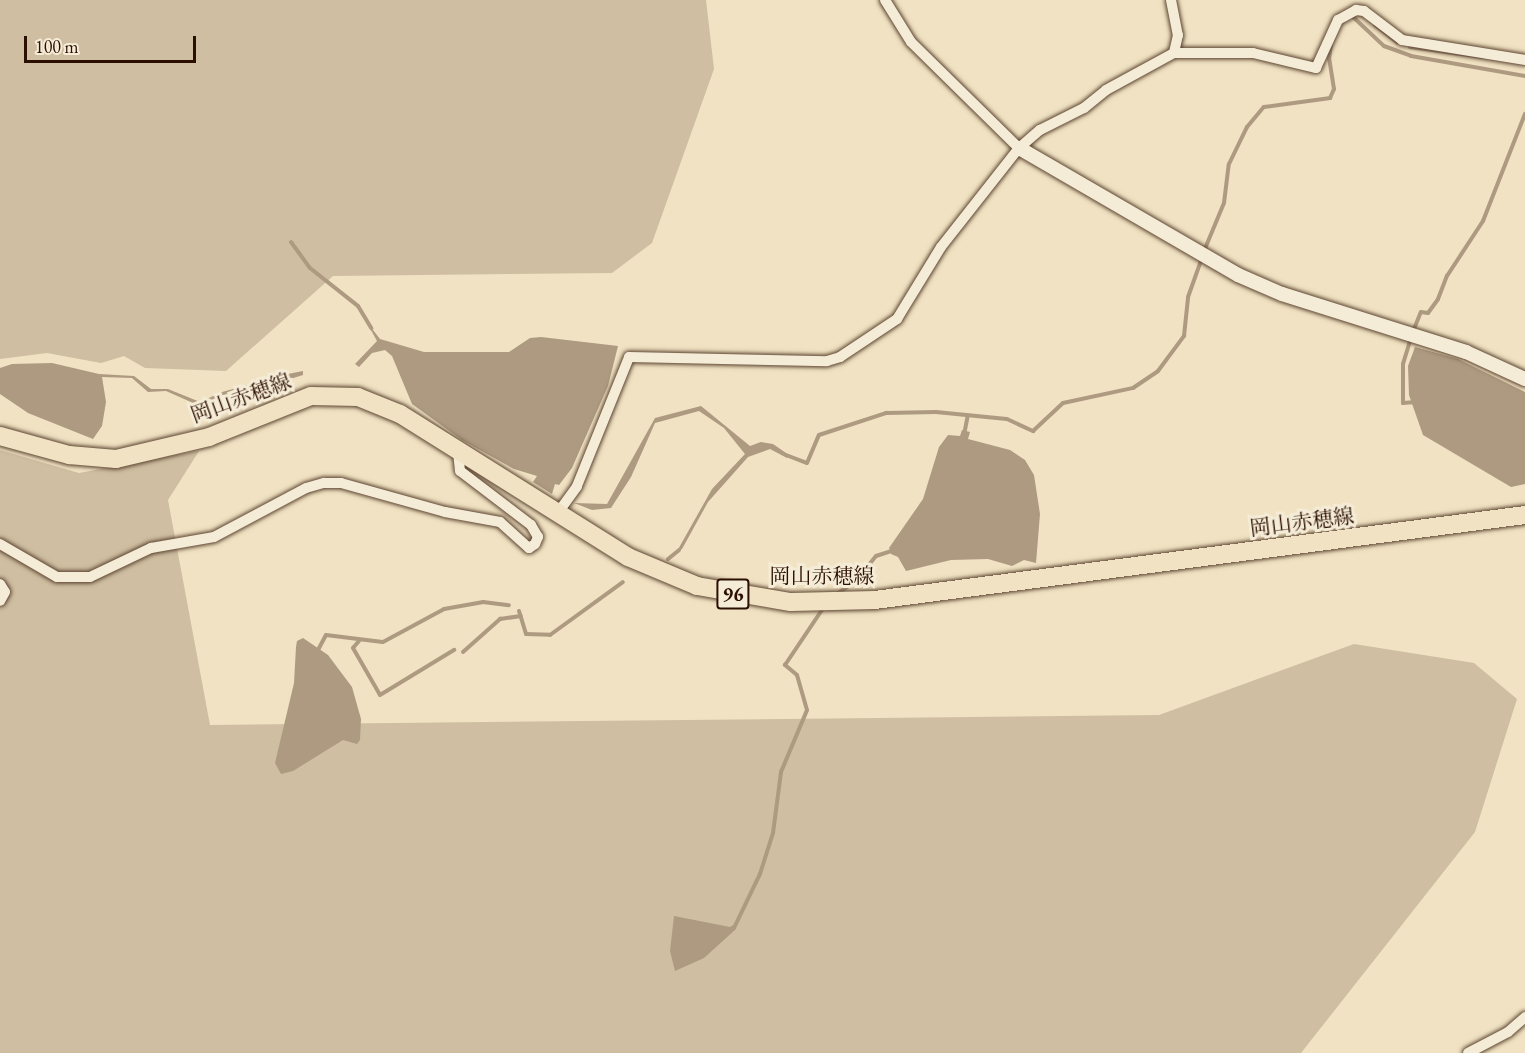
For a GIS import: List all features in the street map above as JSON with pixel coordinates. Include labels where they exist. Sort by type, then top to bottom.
[{"type":"main road","name":"岡山赤穂線","points":[[0,436],[69,455],[116,459],[209,437],[311,396],[336,395],[379,403],[628,557],[697,586],[791,602],[875,600],[1525,516]]},
{"type":"street","points":[[885,0],[911,42],[1018,148],[1203,255],[1282,294],[1466,352],[1525,379]]},
{"type":"street","points":[[1171,0],[1178,35],[1174,53]]},
{"type":"street","points":[[557,514],[577,486],[629,357],[827,361],[840,357],[897,319],[940,248],[1018,148],[1040,130],[1084,108],[1106,90],[1174,53],[1253,53],[1316,68],[1338,20],[1356,10],[1364,11],[1402,40],[1525,60]]},
{"type":"street","points":[[0,544],[57,577],[90,577],[151,548],[214,537],[306,488],[324,483],[341,483],[445,512],[500,522],[512,529],[529,548],[535,544],[538,537],[531,525],[460,471],[458,453]]},
{"type":"street","points":[[0,584],[5,592],[0,601]]},
{"type":"street","points":[[1468,1053],[1497,1040],[1525,1017]]},
{"type":"shaded area","points":[[0,0],[706,0],[714,69],[652,243],[612,273],[333,276],[226,371],[145,368],[124,356],[101,363],[47,353],[0,359]]},
{"type":"shaded area","points":[[366,321],[380,339],[424,352],[509,352],[530,338],[541,337],[618,346],[608,386],[572,468],[559,485],[555,484],[552,494],[533,482],[537,476],[514,469],[462,440],[412,404],[392,356],[385,350],[372,353],[359,367],[355,364],[377,341]]},
{"type":"shaded area","points":[[1415,347],[1458,359],[1525,392],[1525,484],[1511,487],[1423,435],[1409,395],[1408,366]]},
{"type":"shaded area","points":[[52,363],[99,374],[134,376],[151,389],[168,389],[200,402],[222,392],[288,374],[303,371],[303,375],[242,394],[223,395],[200,406],[166,391],[148,392],[132,378],[102,377],[106,402],[102,426],[93,439],[28,413],[0,394],[0,368],[12,364]]},
{"type":"shaded area","points":[[701,406],[750,446],[761,442],[773,444],[789,455],[787,458],[770,449],[748,457],[708,502],[682,549],[676,553],[712,489],[745,454],[724,428],[699,411],[655,423],[631,477],[611,508],[592,510],[574,503],[607,504],[655,418]]},
{"type":"shaded area","points":[[962,430],[970,432],[968,439],[1010,450],[1025,460],[1034,475],[1040,514],[1036,563],[1024,560],[1012,566],[988,559],[951,560],[906,571],[898,557],[891,554],[889,548],[923,499],[939,447],[948,435],[960,436]]},
{"type":"shaded area","points":[[0,450],[79,473],[199,451],[168,500],[210,725],[1159,715],[1354,644],[1474,663],[1517,699],[1475,832],[1301,1053],[0,1053]]},
{"type":"shaded area","points":[[303,638],[328,655],[352,687],[361,719],[360,740],[357,744],[343,740],[293,771],[281,774],[275,763],[294,683],[297,641]]},
{"type":"shaded area","points":[[674,916],[730,927],[735,924],[736,929],[704,958],[675,971],[670,951]]},
{"type":"waterway","points":[[1352,16],[1384,46],[1411,56],[1525,76]]},
{"type":"waterway","points":[[1375,25],[1397,42]]},
{"type":"waterway","points":[[1204,251],[1224,203],[1229,164],[1247,127],[1264,107],[1330,98],[1334,89],[1329,59],[1331,45]]},
{"type":"waterway","points":[[1410,47],[1482,57]]},
{"type":"waterway","points":[[1414,329],[1421,312],[1428,313],[1438,299],[1447,276],[1483,221],[1525,114]]},
{"type":"waterway","points":[[291,242],[310,268],[358,306],[371,328]]},
{"type":"waterway","points":[[786,455],[807,463],[819,435],[886,413],[936,412],[1007,419],[1033,431],[1063,403],[1133,388],[1158,371],[1184,336],[1188,297],[1202,258]]},
{"type":"waterway","points":[[1410,341],[1403,364],[1403,403],[1416,402]]},
{"type":"waterway","points":[[964,435],[968,415]]},
{"type":"waterway","points":[[668,559],[679,550]]},
{"type":"waterway","points":[[835,595],[855,582],[876,556],[894,550]]},
{"type":"waterway","points":[[519,611],[526,634],[550,635],[623,582]]},
{"type":"waterway","points":[[318,650],[326,635],[383,642],[444,609],[483,602],[509,605]]},
{"type":"waterway","points":[[734,928],[760,874],[773,833],[781,772],[807,710],[797,675],[785,665],[822,610]]},
{"type":"waterway","points":[[463,652],[500,619],[521,616]]},
{"type":"waterway","points":[[359,641],[353,648],[380,695],[454,650]]}]
